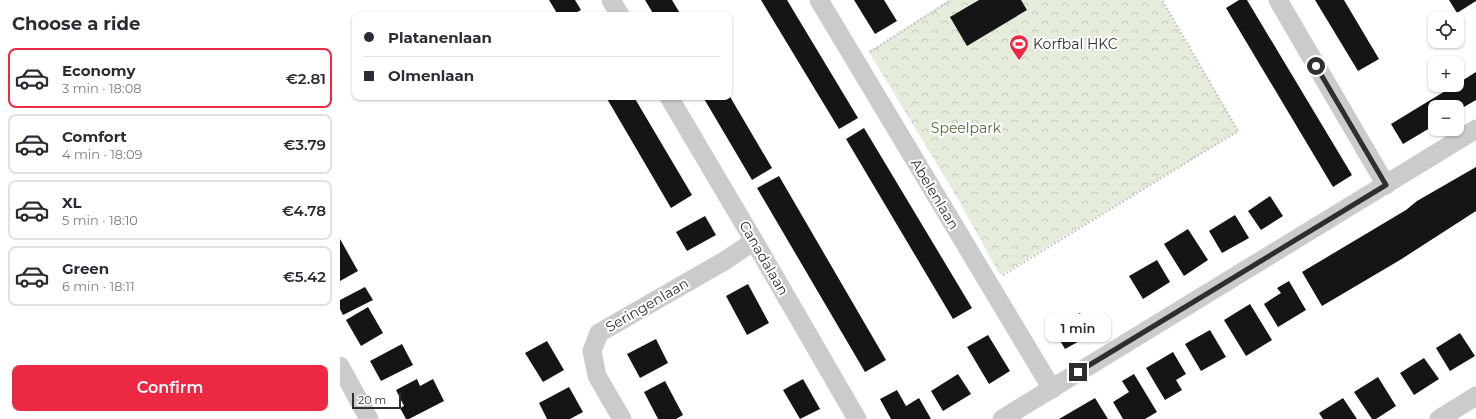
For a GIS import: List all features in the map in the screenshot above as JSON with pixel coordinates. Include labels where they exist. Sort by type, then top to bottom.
[{"type":"street","points":[[611,0],[618,12]]},
{"type":"street","name":"Abelenlaan","points":[[819,0],[1052,388]]},
{"type":"street","points":[[1278,0],[1386,185]]},
{"type":"street","name":"Canadalaan","points":[[671,100],[858,419]]},
{"type":"street","points":[[1002,419],[1476,129]]},
{"type":"street","name":"Seringenlaan","points":[[622,419],[597,376],[592,351],[599,333],[726,260],[754,241]]},
{"type":"street","points":[[340,366],[369,419]]},
{"type":"street","points":[[1439,419],[1476,396]]},
{"type":"path","points":[[856,61],[951,0]]},
{"type":"path","points":[[989,283],[1238,131],[1162,0]]},
{"type":"green space","name":"Speelpark","points":[[949,0],[1161,0],[1238,131],[1000,275],[955,194],[869,52]]},
{"type":"building","points":[[549,0],[575,0],[581,10],[577,12],[556,12]]},
{"type":"building","points":[[645,0],[672,0],[679,12],[652,12]]},
{"type":"building","points":[[761,0],[787,0],[858,118],[839,129]]},
{"type":"building","points":[[854,0],[884,0],[897,21],[875,34]]},
{"type":"building","points":[[979,0],[1021,0],[1027,10],[967,46],[950,17]]},
{"type":"building","points":[[1239,0],[1247,0],[1352,175],[1333,187],[1226,8]]},
{"type":"building","points":[[1315,0],[1344,0],[1379,59],[1358,71]]},
{"type":"building","points":[[1449,0],[1476,0],[1459,12],[1456,12]]},
{"type":"building","points":[[1476,72],[1476,100],[1464,107],[1464,100],[1430,100],[1444,92],[1464,92],[1464,80]]},
{"type":"building","points":[[608,100],[636,100],[692,195],[671,208]]},
{"type":"building","points":[[705,100],[732,100],[772,168],[752,180]]},
{"type":"building","points":[[1428,101],[1428,129],[1403,144],[1391,124]]},
{"type":"building","points":[[864,128],[972,308],[953,319],[846,139]]},
{"type":"building","points":[[1476,167],[1476,211],[1400,260],[1322,306],[1302,272],[1406,210],[1417,201]]},
{"type":"building","points":[[779,176],[886,360],[865,372],[757,188]]},
{"type":"building","points":[[1270,196],[1283,216],[1261,230],[1248,211]]},
{"type":"building","points":[[1235,215],[1249,238],[1222,253],[1209,231]]},
{"type":"building","points":[[705,216],[716,235],[687,251],[676,232]]},
{"type":"building","points":[[1188,229],[1208,260],[1184,276],[1164,244]]},
{"type":"building","points":[[340,239],[358,271],[340,281]]},
{"type":"building","points":[[1157,260],[1170,282],[1143,299],[1129,276]]},
{"type":"building","points":[[1289,281],[1306,310],[1278,327],[1264,304],[1281,293],[1277,288]]},
{"type":"building","points":[[748,284],[769,323],[747,335],[726,296]]},
{"type":"building","points":[[365,287],[373,300],[343,315],[340,309],[340,300]]},
{"type":"building","points":[[1250,304],[1272,340],[1246,356],[1224,320]]},
{"type":"building","points":[[368,307],[383,333],[361,346],[346,320]]},
{"type":"building","points":[[1080,313],[1092,334],[1065,349],[1053,329]]},
{"type":"building","points":[[1210,330],[1226,357],[1201,371],[1185,344]]},
{"type":"building","points":[[1460,333],[1475,356],[1450,371],[1436,348]]},
{"type":"building","points":[[988,335],[1010,371],[989,384],[967,347]]},
{"type":"building","points":[[656,339],[668,363],[640,378],[627,354]]},
{"type":"building","points":[[547,341],[564,370],[543,382],[525,353]]},
{"type":"building","points":[[402,344],[413,365],[381,381],[370,361]]},
{"type":"building","points":[[1173,352],[1186,374],[1176,380],[1182,390],[1165,400],[1146,368]]},
{"type":"building","points":[[1424,358],[1439,379],[1414,395],[1400,373]]},
{"type":"building","points":[[958,374],[971,394],[943,411],[931,391]]},
{"type":"building","points":[[1134,374],[1157,412],[1145,419],[1123,419],[1113,402],[1129,392],[1122,381]]},
{"type":"building","points":[[1378,377],[1396,406],[1376,419],[1372,419],[1354,392]]},
{"type":"building","points":[[417,379],[420,386],[433,379],[444,401],[409,419],[406,419],[400,408],[404,406],[396,390]]},
{"type":"building","points":[[803,379],[820,409],[800,419],[783,390]]},
{"type":"building","points":[[665,381],[683,415],[676,419],[658,419],[644,392]]},
{"type":"building","points":[[569,387],[583,412],[570,419],[547,419],[539,403]]},
{"type":"building","points":[[897,390],[906,406],[919,398],[931,419],[891,419],[880,399]]},
{"type":"building","points":[[1095,398],[1108,419],[1059,419]]},
{"type":"building","points":[[1343,398],[1357,419],[1323,419],[1319,413]]},
{"type":"place","name":"Korfbal HKC","points":[[1019,61]]},
{"type":"route","points":[[1078,372],[1386,185],[1316,66]]}]
